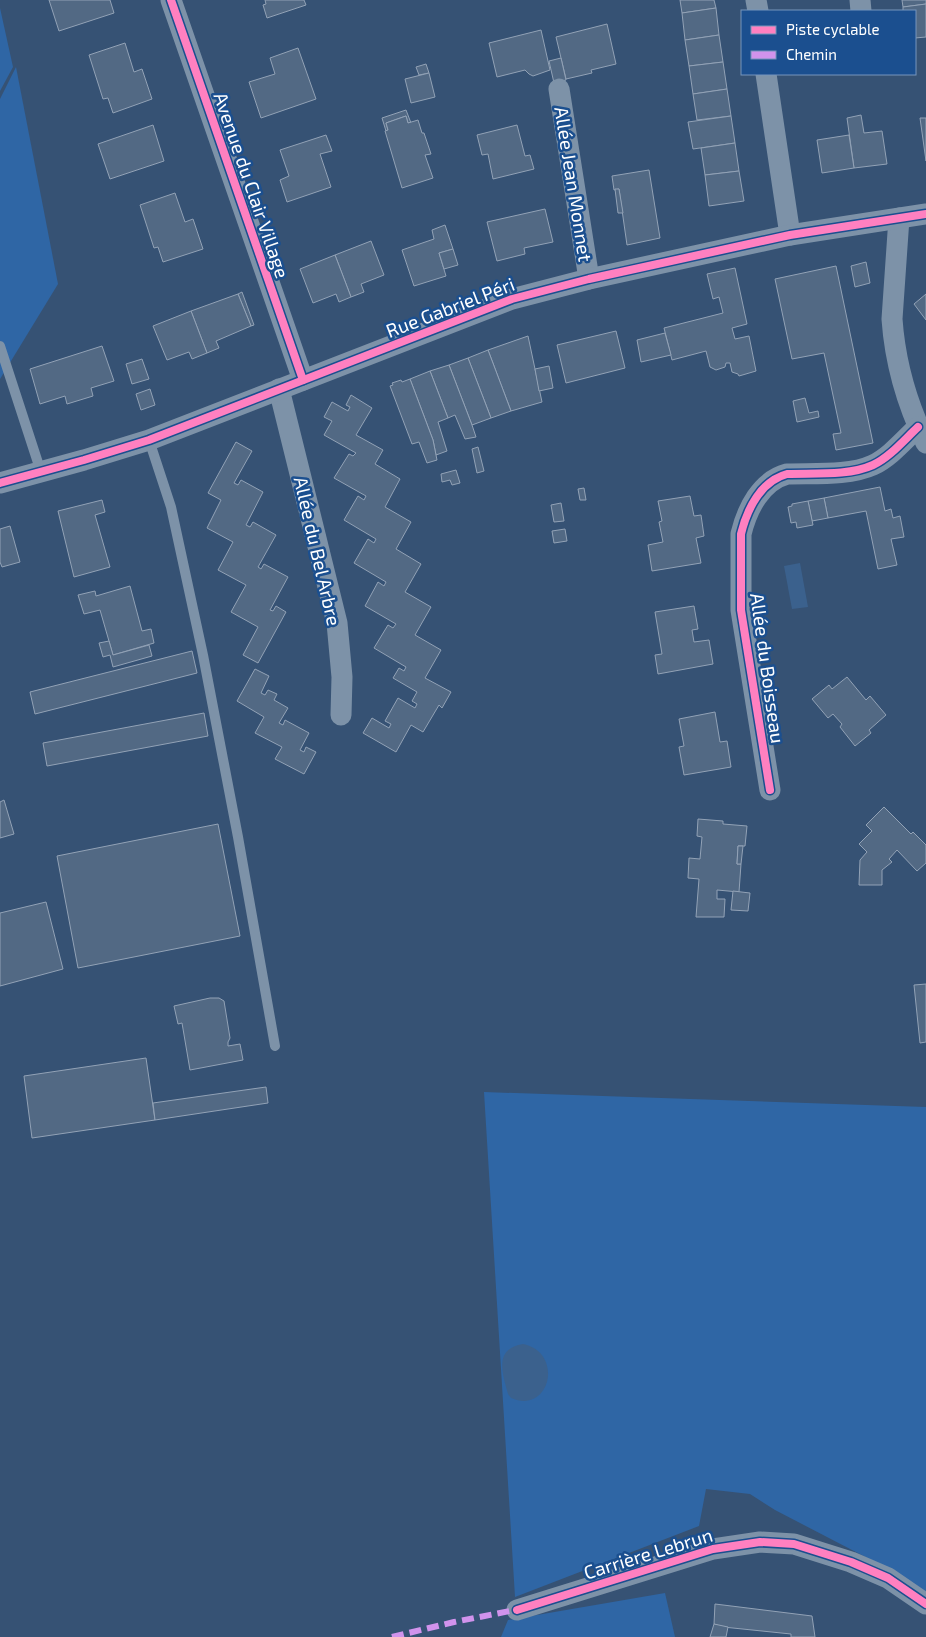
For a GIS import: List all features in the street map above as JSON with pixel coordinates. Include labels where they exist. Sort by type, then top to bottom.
[{"type":"street","name":"Avenue du Clair Village","points":[[171,0],[302,380]]},
{"type":"street","points":[[766,75],[790,235]]},
{"type":"street","name":"Allée Jean Monnet","points":[[559,89],[590,279]]},
{"type":"street","name":"Rue Gabriel Péri","points":[[0,482],[149,440],[512,299],[590,279],[790,235],[926,214]]},
{"type":"street","points":[[899,218],[892,320],[904,386],[922,435]]},
{"type":"street","name":"Allée du Bel Arbre","points":[[279,390],[337,623],[342,677],[341,715]]},
{"type":"street","name":"Allée du Boisseau","points":[[770,790],[741,610],[741,534],[744,522],[760,492],[780,476],[787,474],[852,471],[864,468],[922,435]]},
{"type":"street","name":"Carrière Lebrun","points":[[517,1610],[714,1549],[760,1542],[794,1544],[851,1562],[888,1578],[926,1604]]},
{"type":"lane","points":[[0,346],[41,472]]},
{"type":"lane","points":[[149,440],[171,507],[203,656],[238,837],[275,1046]]},
{"type":"shaded area","points":[[0,8],[13,67],[0,91]]},
{"type":"shaded area","points":[[16,67],[58,284],[0,379],[0,99]]},
{"type":"shaded area","points":[[800,563],[808,607],[792,609],[784,566]]},
{"type":"shaded area","points":[[484,1092],[926,1107],[926,1594],[904,1577],[775,1510],[750,1494],[706,1489],[699,1526],[515,1597]]},
{"type":"shaded area","points":[[523,1344],[536,1349],[544,1358],[548,1369],[547,1380],[543,1390],[536,1398],[525,1401],[511,1398],[508,1394],[502,1370],[504,1356],[508,1351]]},
{"type":"shaded area","points":[[665,1593],[675,1637],[501,1637],[508,1620]]},
{"type":"building","points":[[49,0],[110,0],[114,13],[59,31]]},
{"type":"building","points":[[265,0],[304,0],[306,5],[267,18],[263,5],[266,4]]},
{"type":"building","points":[[680,0],[714,0],[716,8],[682,13]]},
{"type":"building","points":[[902,0],[926,0],[926,4],[903,7]]},
{"type":"building","points":[[926,4],[926,37],[916,38],[916,10],[903,10],[903,7]]},
{"type":"building","points":[[716,8],[719,35],[685,40],[682,13]]},
{"type":"building","points":[[607,24],[616,64],[591,70],[592,73],[566,79],[556,37]]},
{"type":"building","points":[[541,30],[550,70],[533,76],[525,70],[497,77],[489,43]]},
{"type":"building","points":[[719,35],[723,62],[689,66],[685,40]]},
{"type":"building","points":[[125,43],[134,72],[142,69],[152,99],[113,113],[108,98],[103,99],[89,55]]},
{"type":"building","points":[[298,48],[316,99],[261,118],[249,82],[275,74],[270,58]]},
{"type":"building","points":[[561,58],[566,80],[554,83],[549,61]]},
{"type":"building","points":[[723,62],[727,89],[693,94],[689,66]]},
{"type":"building","points":[[426,64],[429,73],[419,75],[416,67]]},
{"type":"building","points":[[429,73],[435,97],[411,103],[405,79]]},
{"type":"building","points":[[727,89],[731,116],[697,120],[693,94]]},
{"type":"building","points":[[406,110],[411,123],[408,123],[406,116],[386,123],[388,130],[386,131],[382,118]]},
{"type":"building","points":[[861,115],[864,133],[882,131],[887,164],[854,168],[847,118]]},
{"type":"building","points":[[406,116],[408,123],[418,120],[422,133],[424,133],[431,154],[425,155],[433,178],[402,188],[385,131],[388,130],[386,123]]},
{"type":"building","points":[[731,116],[735,143],[693,149],[688,122]]},
{"type":"building","points":[[920,118],[926,118],[926,161]]},
{"type":"building","points":[[153,125],[164,161],[110,179],[98,144]]},
{"type":"building","points":[[517,125],[525,156],[530,155],[534,169],[493,179],[488,154],[482,155],[477,135]]},
{"type":"building","points":[[326,135],[332,151],[320,154],[331,187],[287,202],[280,180],[289,176],[280,150]]},
{"type":"building","points":[[849,135],[854,168],[822,173],[817,140]]},
{"type":"building","points":[[735,143],[739,171],[705,175],[701,148]]},
{"type":"building","points":[[649,170],[660,238],[627,245],[619,189],[614,190],[612,176]]},
{"type":"building","points":[[739,171],[744,201],[709,206],[705,175]]},
{"type":"building","points":[[615,189],[619,189],[623,213],[618,213]]},
{"type":"building","points":[[175,193],[185,222],[193,219],[203,249],[163,262],[158,247],[154,248],[140,205]]},
{"type":"building","points":[[545,209],[553,242],[524,248],[525,254],[497,261],[487,222]]},
{"type":"building","points":[[445,225],[453,249],[439,253],[446,276],[414,286],[402,250],[434,239],[432,230]]},
{"type":"building","points":[[371,241],[384,275],[361,284],[364,292],[351,297],[335,255]]},
{"type":"building","points":[[453,249],[458,265],[444,269],[439,253]]},
{"type":"building","points":[[335,255],[351,297],[339,302],[336,294],[313,303],[300,269]]},
{"type":"building","points":[[866,262],[870,283],[855,287],[851,266]]},
{"type":"building","points":[[836,266],[873,443],[836,450],[833,434],[841,433],[824,353],[792,359],[775,279]]},
{"type":"building","points":[[735,268],[747,324],[732,328],[735,339],[749,336],[756,371],[739,376],[732,372],[730,363],[726,363],[725,367],[716,370],[710,367],[706,351],[672,360],[664,328],[723,313],[719,297],[713,299],[707,274]]},
{"type":"building","points":[[242,292],[254,325],[251,326],[238,294]]},
{"type":"building","points":[[238,294],[251,326],[216,341],[219,348],[207,353],[191,311]]},
{"type":"building","points":[[926,294],[926,320],[914,304]]},
{"type":"building","points":[[191,311],[207,353],[192,359],[189,352],[167,360],[153,326]]},
{"type":"building","points":[[616,331],[625,368],[566,383],[557,345]]},
{"type":"building","points":[[665,333],[671,355],[641,362],[637,340]]},
{"type":"building","points":[[528,336],[542,402],[511,411],[488,350]]},
{"type":"building","points":[[102,346],[114,381],[91,388],[93,396],[67,404],[65,396],[40,404],[30,369]]},
{"type":"building","points":[[488,350],[511,411],[491,418],[468,358]]},
{"type":"building","points":[[468,358],[491,418],[472,425],[449,365]]},
{"type":"building","points":[[142,359],[149,379],[132,384],[126,364]]},
{"type":"building","points":[[449,365],[476,437],[465,439],[455,415],[448,418],[430,371]]},
{"type":"building","points":[[549,366],[553,388],[539,391],[535,369]]},
{"type":"building","points":[[430,371],[448,418],[438,422],[447,451],[436,455],[433,440],[410,379]]},
{"type":"building","points":[[410,379],[433,440],[437,460],[427,463],[419,442],[412,444],[390,386],[393,385],[392,383]]},
{"type":"building","points":[[150,389],[155,405],[141,410],[136,394]]},
{"type":"building","points":[[351,395],[372,408],[356,435],[383,450],[375,464],[400,479],[385,507],[411,522],[396,549],[421,564],[405,592],[431,607],[415,635],[441,650],[425,678],[451,692],[442,708],[439,705],[423,732],[411,725],[396,752],[363,733],[372,718],[389,728],[391,724],[385,721],[398,698],[415,708],[417,704],[412,701],[417,692],[393,678],[399,668],[404,671],[406,667],[374,648],[388,625],[393,628],[396,624],[365,606],[378,582],[384,586],[386,582],[354,563],[368,539],[374,543],[376,539],[344,520],[358,496],[364,500],[366,496],[334,478],[349,454],[353,456],[356,453],[324,435],[332,421],[324,417],[332,402],[348,411],[350,407],[346,405]]},
{"type":"building","points":[[805,398],[809,413],[818,411],[819,417],[797,422],[793,401]]},
{"type":"building","points":[[236,442],[252,451],[234,483],[238,485],[241,480],[263,492],[246,525],[250,527],[253,522],[276,535],[258,567],[261,569],[264,564],[288,577],[270,610],[273,611],[276,606],[286,612],[258,663],[243,655],[258,627],[231,612],[246,585],[218,570],[233,542],[207,528],[221,500],[208,493]]},
{"type":"building","points":[[478,447],[484,471],[477,473],[472,449]]},
{"type":"building","points":[[456,470],[460,483],[452,485],[450,480],[442,482],[441,474]]},
{"type":"building","points":[[880,487],[885,511],[891,509],[893,518],[900,516],[904,537],[891,539],[897,565],[878,569],[866,511],[828,518],[824,498]]},
{"type":"building","points":[[584,488],[586,500],[580,500],[578,489]]},
{"type":"building","points":[[690,496],[694,516],[701,515],[704,536],[696,538],[701,563],[652,571],[648,545],[663,542],[659,522],[662,521],[658,501]]},
{"type":"building","points":[[824,498],[828,518],[812,521],[808,501]]},
{"type":"building","points":[[102,500],[105,512],[95,515],[110,567],[74,577],[58,511]]},
{"type":"building","points":[[808,501],[813,525],[797,528],[796,522],[791,523],[788,507],[792,506],[792,504]]},
{"type":"building","points":[[561,503],[564,521],[554,522],[551,505]]},
{"type":"building","points":[[10,526],[20,562],[2,567],[0,562],[0,529]]},
{"type":"building","points":[[565,529],[567,541],[554,543],[552,531]]},
{"type":"building","points":[[130,586],[142,631],[151,629],[154,643],[113,655],[100,610],[84,614],[78,595],[95,591],[96,596]]},
{"type":"building","points":[[694,606],[698,629],[692,630],[694,642],[709,640],[713,664],[658,674],[655,655],[662,654],[655,612]]},
{"type":"building","points":[[109,641],[113,655],[149,645],[152,656],[113,667],[110,655],[103,657],[99,643]]},
{"type":"building","points":[[192,651],[197,673],[35,714],[30,692]]},
{"type":"building","points":[[255,669],[269,676],[261,693],[265,695],[268,690],[277,694],[274,700],[288,708],[279,723],[283,725],[285,720],[309,733],[300,750],[304,752],[306,747],[316,752],[304,774],[275,759],[282,747],[255,733],[264,717],[237,701]]},
{"type":"building","points":[[847,677],[866,700],[870,696],[886,715],[869,730],[871,733],[855,746],[840,727],[842,724],[833,714],[828,718],[812,699],[829,685],[832,689]]},
{"type":"building","points":[[715,712],[720,742],[727,741],[731,767],[684,775],[679,747],[684,746],[679,719]]},
{"type":"building","points":[[204,713],[208,736],[47,766],[43,743]]},
{"type":"building","points":[[4,800],[14,834],[0,838],[0,802]]},
{"type":"building","points":[[884,807],[911,834],[913,832],[926,845],[926,863],[917,871],[897,850],[889,859],[892,862],[882,870],[882,885],[859,885],[860,860],[867,852],[859,844],[872,831],[866,825]]},
{"type":"building","points":[[698,819],[723,821],[723,824],[747,826],[745,846],[738,846],[737,864],[741,864],[739,892],[717,890],[717,899],[725,899],[724,917],[696,917],[699,879],[688,878],[689,858],[700,859],[702,837],[697,836]]},
{"type":"building","points":[[218,824],[240,936],[78,968],[57,856]]},
{"type":"building","points":[[738,846],[743,846],[741,864],[737,864]]},
{"type":"building","points":[[733,891],[750,893],[748,911],[731,910]]},
{"type":"building","points":[[46,902],[63,969],[0,986],[0,913]]},
{"type":"building","points":[[926,984],[926,1042],[920,1043],[914,985]]},
{"type":"building","points":[[210,998],[219,998],[224,1001],[230,1038],[228,1046],[240,1044],[243,1060],[190,1070],[182,1023],[178,1024],[174,1006]]},
{"type":"building","points":[[146,1058],[155,1120],[32,1138],[24,1076]]},
{"type":"building","points":[[266,1087],[268,1103],[155,1120],[153,1103]]},
{"type":"building","points":[[715,1604],[812,1616],[815,1637],[791,1637],[791,1634],[723,1627],[714,1624]]},
{"type":"building","points":[[714,1624],[728,1627],[726,1637],[710,1637]]},
{"type":"marked path","points":[[392,1637],[520,1609]]},
{"type":"cycle path","points":[[171,0],[303,380]]},
{"type":"cycle path","points":[[0,483],[149,440],[512,299],[589,279],[790,235],[926,214]]},
{"type":"cycle path","points":[[770,790],[741,610],[741,534],[747,515],[756,497],[778,478],[787,474],[831,473],[864,469],[885,458],[918,427]]},
{"type":"cycle path","points":[[517,1610],[713,1549],[760,1542],[794,1544],[851,1562],[888,1578],[926,1604]]}]
